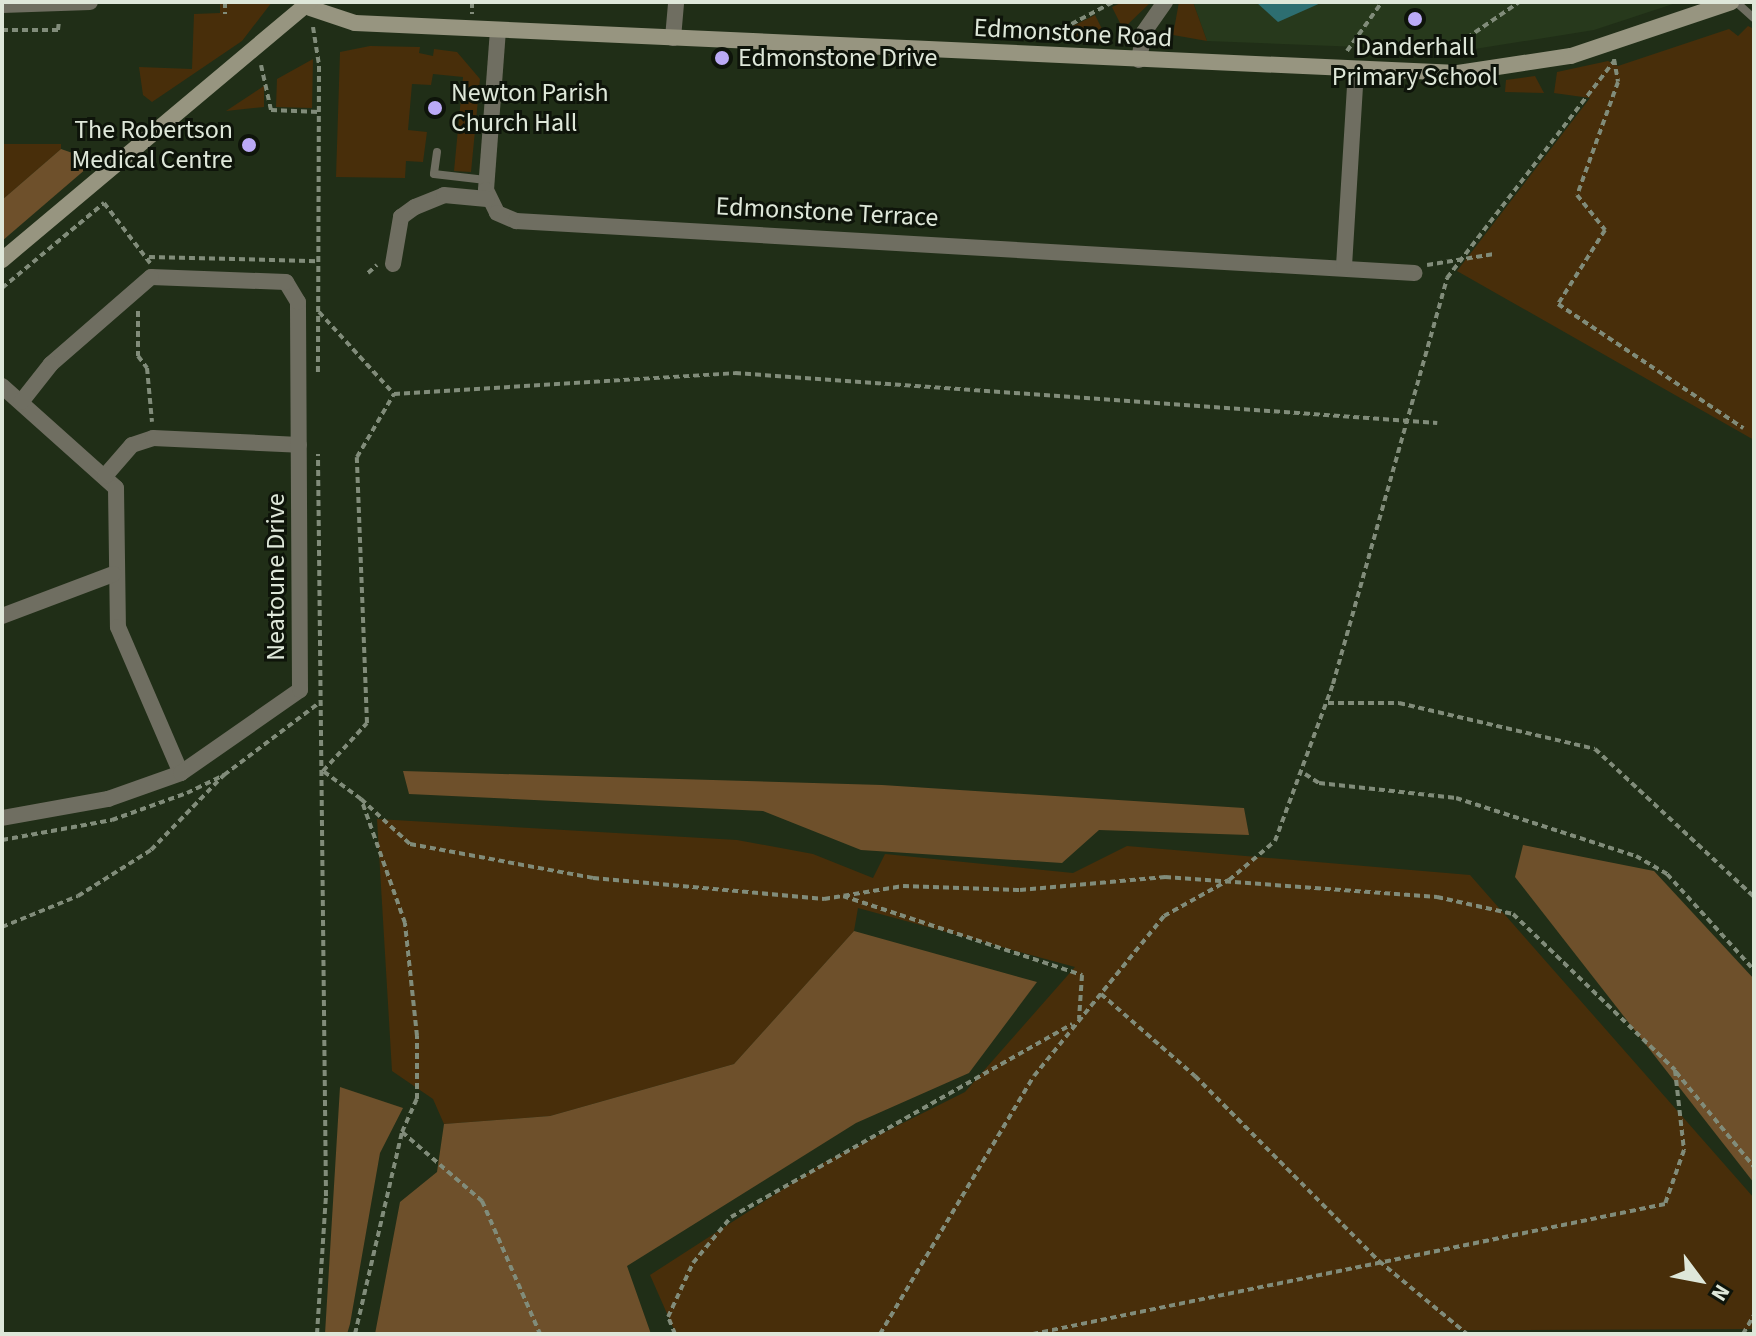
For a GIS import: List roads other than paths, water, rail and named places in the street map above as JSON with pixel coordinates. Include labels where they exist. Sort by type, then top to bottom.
[{"type":"street","points":[[2,5],[90,2]]},
{"type":"street","points":[[673,38],[676,2]]},
{"type":"street","points":[[1139,60],[1144,32],[1165,2]]},
{"type":"street","name":"Edmonstone Road","points":[[310,5],[355,23],[1420,72],[1534,66],[1613,52],[1733,2]]},
{"type":"street","points":[[2,260],[310,5]]},
{"type":"street","points":[[393,264],[401,217],[415,207],[444,195],[487,199],[498,30]]},
{"type":"street","points":[[1344,266],[1356,70]]},
{"type":"street","name":"Edmonstone Terrace","points":[[487,199],[516,221],[1344,266],[1414,273]]},
{"type":"street","points":[[21,402],[51,364],[144,283],[286,282],[298,302],[299,445],[153,438],[132,445],[105,476]]},
{"type":"street","points":[[2,386],[116,488],[113,574],[118,627],[181,773],[108,799],[2,818]]},
{"type":"street","name":"Neatoune Drive","points":[[181,773],[300,690],[299,445]]},
{"type":"street","points":[[2,616],[113,574]]},
{"type":"lane","points":[[1733,2],[1754,18]]},
{"type":"lane","points":[[437,152],[434,174],[486,180]]},
{"type":"water","points":[[1256,2],[1323,2],[1278,22]]},
{"type":"place","name":"Danderhall Primary School","points":[[1415,19]]},
{"type":"place","name":"Edmonstone Drive","points":[[722,58]]},
{"type":"place","name":"Newton Parish Church Hall","points":[[435,108]]},
{"type":"place","name":"The Robertson Medical Centre","points":[[249,145]]}]
